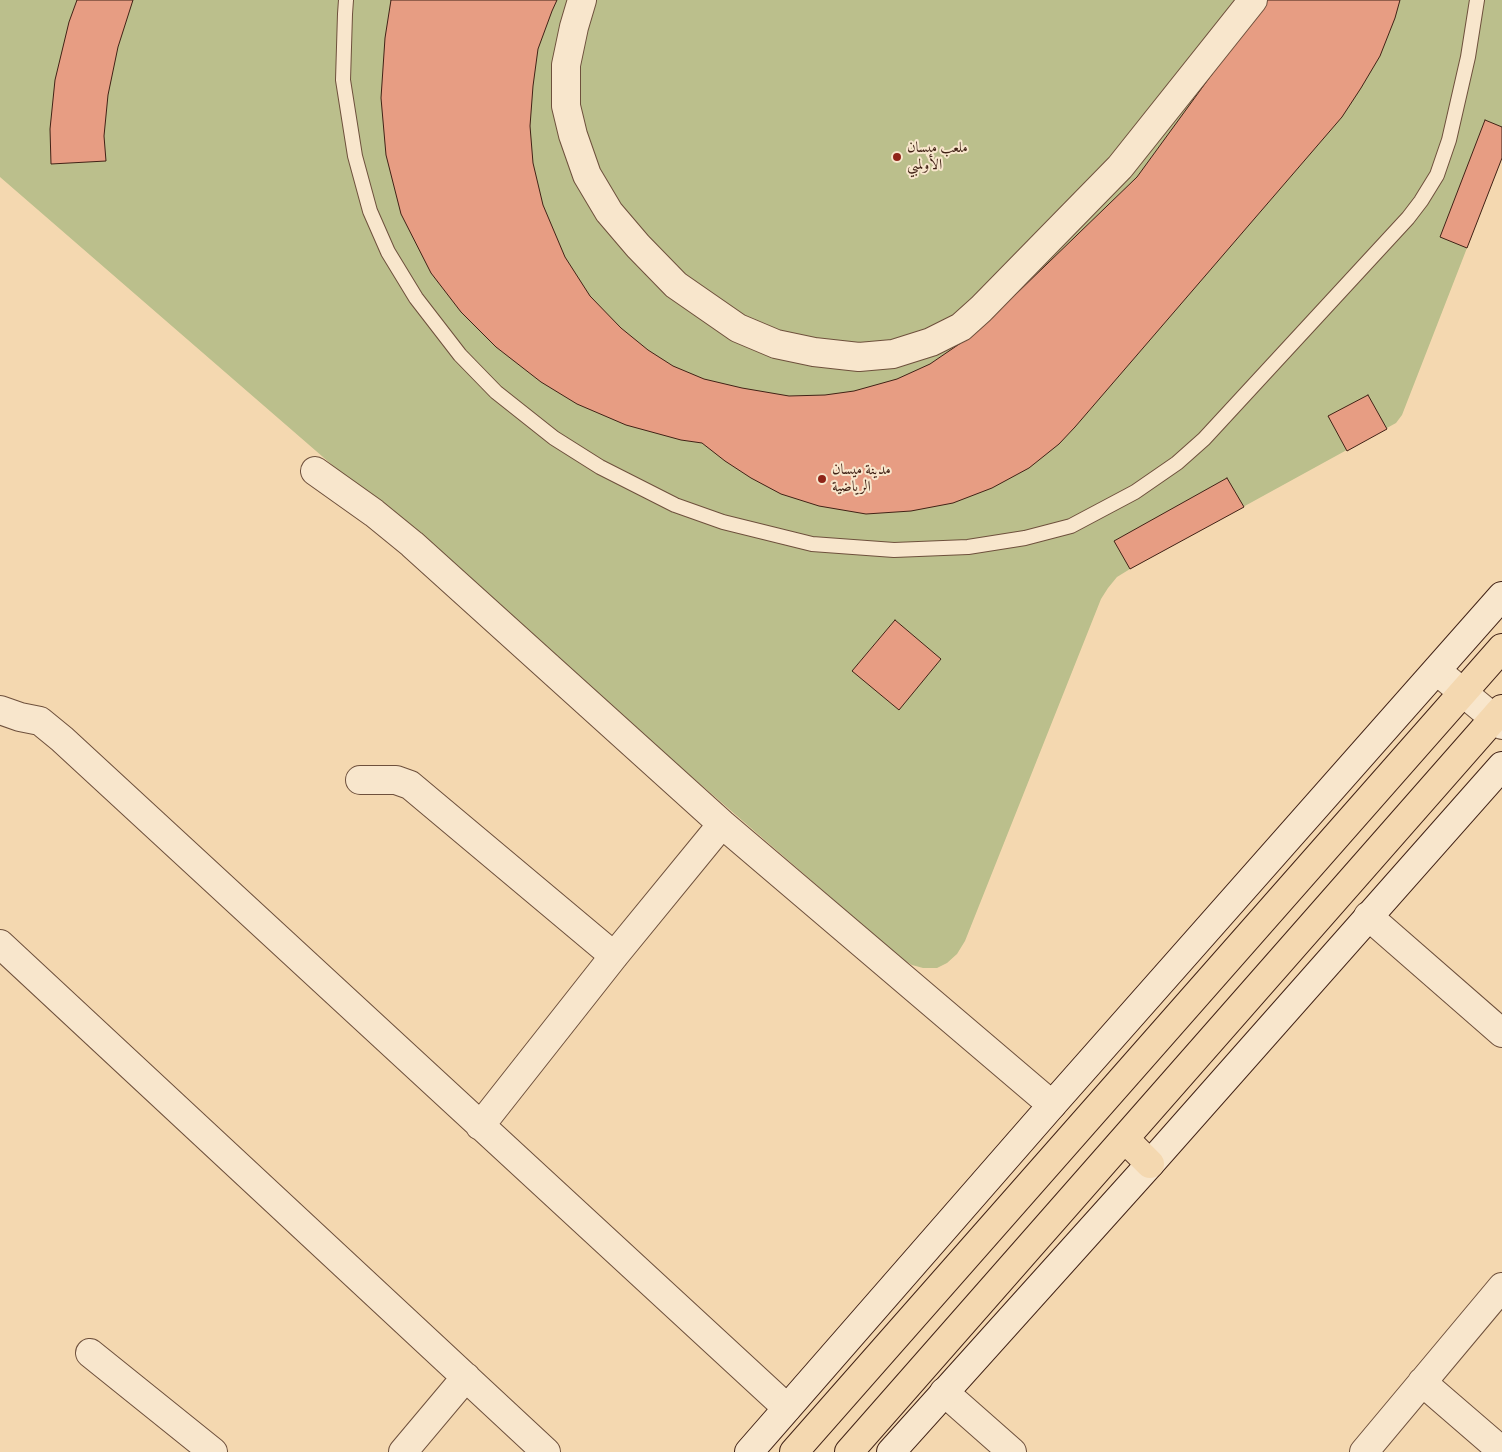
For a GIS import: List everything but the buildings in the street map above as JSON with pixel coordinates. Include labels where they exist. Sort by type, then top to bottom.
[{"type":"main road","points":[[794,1452],[1502,648]]},
{"type":"main road","points":[[849,1452],[1499,717]]},
{"type":"main road","points":[[1125,1140],[1150,1164]]},
{"type":"street","points":[[582,0],[566,65],[566,106],[587,175],[609,212],[638,246],[676,285],[738,328],[776,344],[814,352],[859,357],[893,354],[931,342],[961,327],[981,310],[1120,167],[1253,0]]},
{"type":"street","points":[[315,472],[374,513],[412,544],[722,824],[1052,1105]]},
{"type":"street","points":[[749,1452],[1052,1105],[1502,596]]},
{"type":"street","points":[[1437,671],[1499,717]]},
{"type":"street","points":[[0,710],[40,721],[62,739],[787,1408]]},
{"type":"street","points":[[891,1452],[1150,1164],[1502,766]]},
{"type":"street","points":[[360,780],[396,780],[410,785],[614,956]]},
{"type":"street","points":[[480,1126],[614,956],[722,824]]},
{"type":"street","points":[[1368,916],[1502,1033]]},
{"type":"street","points":[[0,944],[546,1452]]},
{"type":"street","points":[[1364,1452],[1502,1288]]},
{"type":"street","points":[[90,1353],[213,1452]]},
{"type":"street","points":[[403,1452],[466,1378]]},
{"type":"street","points":[[1422,1382],[1502,1451]]},
{"type":"street","points":[[944,1392],[1012,1452]]},
{"type":"lane","points":[[346,0],[343,80],[355,156],[370,211],[388,252],[416,298],[460,355],[496,392],[554,438],[600,467],[675,505],[723,522],[812,544],[894,550],[968,547],[1025,538],[1071,526],[1134,492],[1177,463],[1204,439],[1422,201],[1437,175],[1449,140],[1468,57],[1477,0]]},
{"type":"green space","name":"مدينة ميسان الرياضية","points":[[0,0],[1502,0],[1502,158],[1402,415],[1396,423],[1130,569],[1117,577],[1108,588],[1101,599],[965,941],[957,954],[947,963],[937,968],[923,968],[912,965],[902,959],[0,177]]},
{"type":"place","name":"ملعب ميسان الأولمبي","points":[[897,157]]},
{"type":"place","name":"مدينة ميسان الرياضية","points":[[822,479]]}]
